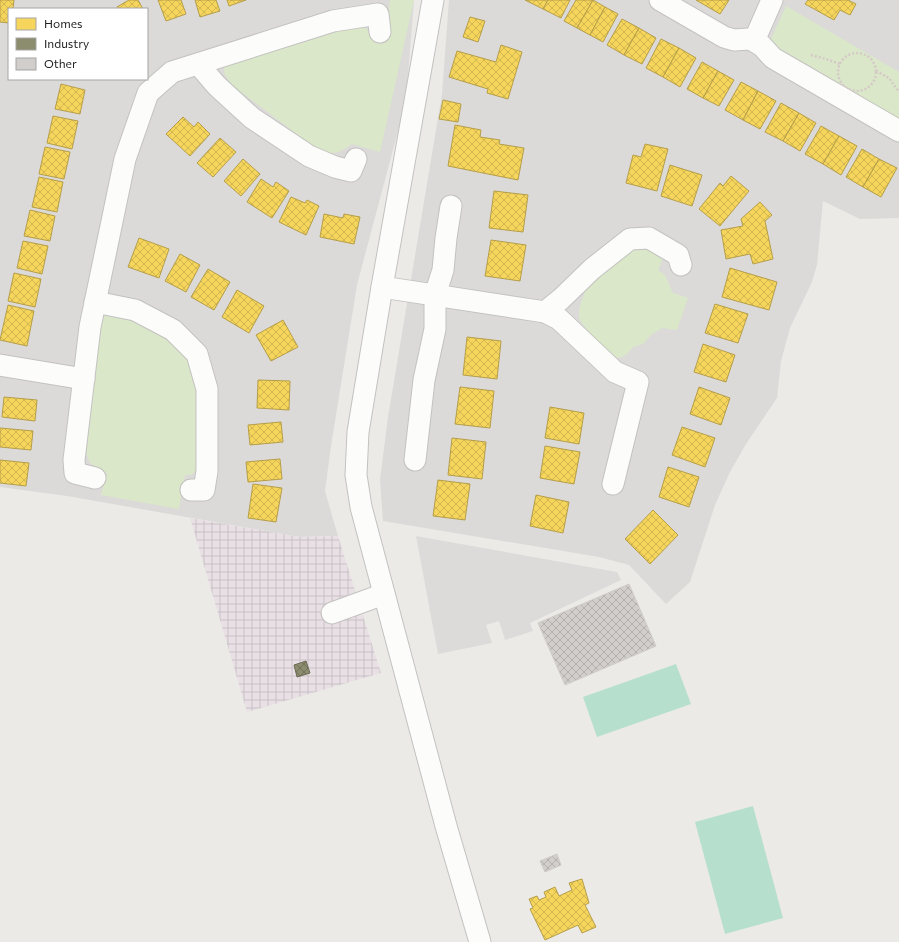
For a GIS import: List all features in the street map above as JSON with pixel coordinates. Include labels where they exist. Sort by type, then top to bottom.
[{"type":"street","points":[[433,0],[358,432],[356,475],[361,507],[384,594],[446,826],[480,942]]},
{"type":"street","points":[[660,0],[724,37],[734,40],[749,39],[754,41],[762,46],[773,58],[899,131]]},
{"type":"street","points":[[754,41],[772,0]]},
{"type":"street","points":[[95,478],[75,473],[74,460],[90,327],[125,159],[148,93],[172,72],[333,20],[378,14],[380,32]]},
{"type":"street","points":[[198,64],[218,86],[252,118],[309,156],[335,167],[351,171],[356,159]]},
{"type":"street","points":[[415,460],[424,380],[435,329],[435,295],[443,270],[451,206]]},
{"type":"street","points":[[544,312],[561,300],[592,269],[630,239],[649,238],[678,255],[681,265]]},
{"type":"street","points":[[382,287],[544,312],[559,319],[614,372],[638,382],[613,484]]},
{"type":"street","points":[[95,302],[135,310],[173,330],[197,354],[207,389],[207,471],[204,490],[191,490]]},
{"type":"street","points":[[0,365],[84,379]]},
{"type":"street","points":[[332,613],[384,594]]},
{"type":"path","points":[[876,71],[875,77],[868,88],[857,91],[850,90],[845,87],[841,82],[838,70],[844,59],[854,54],[866,56],[871,60],[876,71],[889,78],[899,92]]},
{"type":"shaded area","points":[[0,0],[414,0],[406,101],[357,285],[331,446],[325,491],[338,536],[300,537],[67,496],[0,487]]},
{"type":"shaded area","points":[[449,0],[899,0],[899,218],[860,219],[823,201],[817,265],[812,282],[790,328],[781,361],[777,398],[746,444],[730,472],[715,505],[690,582],[666,604],[629,565],[599,557],[383,521],[380,480],[388,417],[442,94]]},
{"type":"shaded area","points":[[190,518],[300,537],[338,536],[381,673],[247,712]]},
{"type":"shaded area","points":[[416,536],[617,572],[621,580],[530,623],[533,631],[505,640],[499,621],[486,625],[492,643],[438,654]]},
{"type":"green space","points":[[390,0],[414,0],[380,152],[352,144],[333,153],[319,151],[233,86],[225,75],[224,68],[227,62],[347,25],[362,25],[371,33],[375,41],[384,41]]},
{"type":"green space","points":[[786,6],[899,72],[899,122],[769,43]]},
{"type":"green space","points":[[643,245],[664,256],[658,270],[665,275],[673,293],[688,298],[677,330],[662,328],[651,335],[643,344],[633,347],[626,355],[609,358],[598,342],[583,325],[579,318],[579,309],[586,288],[622,253]]},
{"type":"green space","points":[[111,312],[124,312],[174,344],[194,369],[199,389],[197,470],[191,475],[185,475],[179,509],[101,495],[107,474],[90,463],[83,445],[97,341],[102,318]]},
{"type":"green space","points":[[676,664],[691,704],[597,737],[583,697]]},
{"type":"green space","points":[[753,806],[783,918],[725,934],[695,822]]},
{"type":"building: Homes","points":[[0,0],[14,0],[13,8],[8,8],[8,23],[0,22]]},
{"type":"building: Homes","points":[[129,0],[138,0],[142,8],[118,8]]},
{"type":"building: Homes","points":[[158,0],[181,0],[186,14],[166,21]]},
{"type":"building: Homes","points":[[195,0],[216,0],[220,11],[200,17]]},
{"type":"building: Homes","points":[[227,0],[246,0],[229,6]]},
{"type":"building: Homes","points":[[525,0],[548,0],[543,9]]},
{"type":"building: Homes","points":[[548,0],[570,0],[561,18],[543,9]]},
{"type":"building: Homes","points":[[576,0],[593,0],[577,28],[564,21]]},
{"type":"building: Homes","points":[[593,0],[605,7],[590,35],[577,28]]},
{"type":"building: Homes","points":[[696,0],[729,0],[720,14]]},
{"type":"building: Homes","points":[[808,0],[848,0],[856,4],[850,15],[840,10],[834,20],[805,4]]},
{"type":"building: Homes","points":[[605,7],[618,14],[603,42],[590,35]]},
{"type":"building: Homes","points":[[470,17],[485,21],[478,42],[463,37]]},
{"type":"building: Homes","points":[[622,19],[639,28],[624,55],[607,45]]},
{"type":"building: Homes","points":[[639,28],[656,38],[642,64],[624,55]]},
{"type":"building: Homes","points":[[661,39],[679,48],[663,77],[646,68]]},
{"type":"building: Homes","points":[[501,45],[522,52],[508,99],[487,93],[488,89],[449,77],[457,51],[496,62]]},
{"type":"building: Homes","points":[[679,48],[696,58],[680,87],[663,77]]},
{"type":"building: Homes","points":[[702,62],[718,71],[703,98],[687,89]]},
{"type":"building: Homes","points":[[718,71],[734,80],[719,106],[703,98]]},
{"type":"building: Homes","points":[[741,82],[758,91],[743,120],[725,110]]},
{"type":"building: Homes","points":[[61,84],[85,90],[80,114],[55,109]]},
{"type":"building: Homes","points":[[758,91],[776,101],[760,129],[743,120]]},
{"type":"building: Homes","points":[[443,100],[461,104],[458,122],[439,119]]},
{"type":"building: Homes","points":[[781,103],[799,113],[783,141],[765,132]]},
{"type":"building: Homes","points":[[799,113],[816,123],[800,151],[783,141]]},
{"type":"building: Homes","points":[[53,116],[78,121],[72,149],[47,143]]},
{"type":"building: Homes","points":[[183,117],[194,127],[198,122],[210,134],[190,156],[166,134]]},
{"type":"building: Homes","points":[[455,125],[481,130],[480,137],[500,140],[499,144],[524,148],[518,180],[448,166]]},
{"type":"building: Homes","points":[[821,126],[839,136],[823,164],[805,154]]},
{"type":"building: Homes","points":[[839,136],[857,146],[841,175],[823,164]]},
{"type":"building: Homes","points":[[220,138],[236,152],[213,177],[197,163]]},
{"type":"building: Homes","points":[[645,144],[668,149],[657,191],[626,183],[633,155],[641,157]]},
{"type":"building: Homes","points":[[45,147],[70,152],[64,179],[39,174]]},
{"type":"building: Homes","points":[[862,149],[879,159],[863,187],[846,177]]},
{"type":"building: Homes","points":[[243,159],[260,174],[241,196],[224,181]]},
{"type":"building: Homes","points":[[879,159],[897,168],[881,197],[863,187]]},
{"type":"building: Homes","points":[[670,165],[702,175],[692,206],[661,196]]},
{"type":"building: Homes","points":[[731,176],[749,191],[720,226],[699,209],[720,183],[723,186]]},
{"type":"building: Homes","points":[[39,177],[63,182],[57,212],[32,207]]},
{"type":"building: Homes","points":[[261,179],[273,187],[276,182],[289,191],[272,218],[247,202]]},
{"type":"building: Homes","points":[[494,191],[528,195],[523,232],[489,228]]},
{"type":"building: Homes","points":[[291,197],[305,203],[307,200],[319,206],[306,235],[279,222]]},
{"type":"building: Homes","points":[[760,202],[772,215],[765,221],[773,259],[753,264],[750,254],[726,259],[721,230],[743,226],[741,219]]},
{"type":"building: Homes","points":[[30,210],[55,216],[50,241],[24,236]]},
{"type":"building: Homes","points":[[324,214],[343,218],[344,214],[360,217],[354,244],[320,237]]},
{"type":"building: Homes","points":[[139,238],[169,249],[159,278],[128,267]]},
{"type":"building: Homes","points":[[491,240],[526,245],[520,281],[485,276]]},
{"type":"building: Homes","points":[[23,241],[48,246],[42,274],[17,268]]},
{"type":"building: Homes","points":[[180,254],[200,265],[186,292],[165,281]]},
{"type":"building: Homes","points":[[730,268],[777,282],[769,310],[722,297]]},
{"type":"building: Homes","points":[[208,269],[230,282],[214,310],[191,297]]},
{"type":"building: Homes","points":[[14,273],[41,279],[35,307],[8,301]]},
{"type":"building: Homes","points":[[237,290],[264,306],[249,333],[222,317]]},
{"type":"building: Homes","points":[[715,304],[748,314],[738,343],[705,333]]},
{"type":"building: Homes","points":[[8,305],[34,311],[27,346],[0,340]]},
{"type":"building: Homes","points":[[283,320],[298,347],[271,361],[256,335]]},
{"type":"building: Homes","points":[[467,337],[501,341],[497,379],[463,375]]},
{"type":"building: Homes","points":[[703,344],[735,355],[726,382],[694,372]]},
{"type":"building: Homes","points":[[258,380],[290,381],[289,410],[257,408]]},
{"type":"building: Homes","points":[[460,387],[494,391],[490,428],[455,424]]},
{"type":"building: Homes","points":[[699,387],[730,398],[721,425],[690,414]]},
{"type":"building: Homes","points":[[4,397],[37,400],[35,421],[2,417]]},
{"type":"building: Homes","points":[[550,407],[584,413],[579,444],[545,438]]},
{"type":"building: Homes","points":[[281,422],[283,442],[250,445],[248,425]]},
{"type":"building: Homes","points":[[682,427],[715,438],[705,467],[672,455]]},
{"type":"building: Homes","points":[[0,428],[33,431],[31,450],[0,447]]},
{"type":"building: Homes","points":[[452,438],[486,442],[482,479],[448,475]]},
{"type":"building: Homes","points":[[545,446],[580,452],[574,484],[540,478]]},
{"type":"building: Homes","points":[[280,459],[282,479],[248,482],[246,462]]},
{"type":"building: Homes","points":[[0,460],[29,463],[26,486],[0,483]]},
{"type":"building: Homes","points":[[668,467],[699,477],[689,507],[659,497]]},
{"type":"building: Homes","points":[[438,480],[470,484],[465,520],[433,516]]},
{"type":"building: Homes","points":[[253,484],[282,488],[276,522],[248,518]]},
{"type":"building: Homes","points":[[536,495],[569,502],[563,533],[530,526]]},
{"type":"building: Homes","points":[[653,510],[678,535],[650,564],[625,539]]},
{"type":"building: Homes","points":[[582,879],[589,903],[585,905],[596,927],[582,933],[578,925],[545,940],[530,909],[533,908],[529,899],[537,896],[539,900],[546,897],[544,892],[555,887],[559,896],[572,890],[569,883]]},
{"type":"building: Industry","points":[[306,661],[310,673],[297,677],[294,665]]},
{"type":"building: Other","points":[[629,584],[656,646],[565,685],[538,623]]},
{"type":"building: Other","points":[[557,854],[561,865],[545,872],[540,861]]}]
